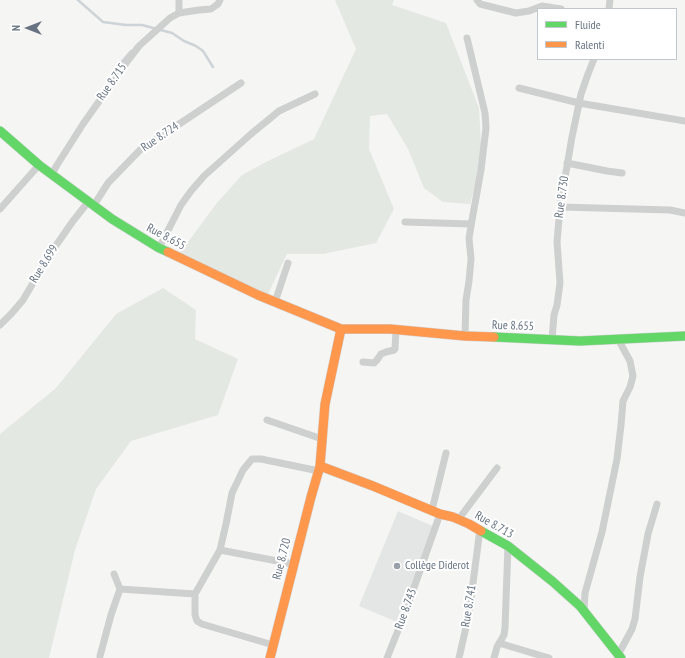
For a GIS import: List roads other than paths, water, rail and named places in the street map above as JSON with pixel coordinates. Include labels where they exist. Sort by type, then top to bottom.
[{"type":"street","points":[[179,0],[179,14],[211,9],[218,4],[220,0]]},
{"type":"street","points":[[477,0],[480,4],[516,13],[529,11],[542,6],[555,8]]},
{"type":"street","name":"Rue 8.715","points":[[52,174],[83,124],[139,46],[170,18],[179,14]]},
{"type":"street","points":[[465,336],[466,300],[471,258],[469,238],[479,184],[486,128],[485,113],[467,38]]},
{"type":"street","name":"Rue 8.730","points":[[552,339],[560,283],[557,242],[560,207],[581,94],[594,60]]},
{"type":"street","name":"Rue 8.724","points":[[91,204],[108,183],[140,150],[240,83]]},
{"type":"street","points":[[520,88],[579,103],[685,121]]},
{"type":"street","points":[[159,248],[182,205],[191,191],[204,176],[279,111],[315,94]]},
{"type":"street","name":"Rue 8.655","points":[[0,131],[38,165],[91,204],[159,248],[239,286],[341,329],[396,330],[465,336],[580,340],[618,340],[685,336]]},
{"type":"street","points":[[567,163],[622,173]]},
{"type":"street","points":[[0,209],[38,165]]},
{"type":"street","name":"Rue 8.699","points":[[0,326],[23,300],[50,254],[73,221],[91,204]]},
{"type":"street","points":[[560,207],[670,210],[685,212]]},
{"type":"street","points":[[405,222],[471,224]]},
{"type":"street","points":[[275,302],[288,263]]},
{"type":"street","points":[[273,644],[202,624],[197,620],[195,594],[220,550],[232,493],[243,470],[252,459],[320,468],[325,404],[341,329]]},
{"type":"street","points":[[363,362],[374,363],[381,354],[394,350],[396,330]]},
{"type":"street","points":[[584,612],[585,593],[602,532],[617,459],[622,425],[623,401],[630,387],[633,376],[630,361],[618,340]]},
{"type":"street","points":[[267,420],[322,439]]},
{"type":"street","name":"Rue 8.743","points":[[387,658],[405,613],[436,512],[446,453]]},
{"type":"street","name":"Rue 8.713","points":[[320,468],[373,486],[480,529],[508,546],[565,592],[584,612],[619,656]]},
{"type":"street","name":"Rue 8.720","points":[[270,658],[293,564],[320,468]]},
{"type":"street","points":[[458,520],[497,468]]},
{"type":"street","points":[[619,656],[632,629],[635,619],[641,570],[648,534],[657,504]]},
{"type":"street","name":"Rue 8.741","points":[[459,658],[469,614],[480,529]]},
{"type":"street","points":[[494,658],[497,647],[504,635],[505,628],[508,546]]},
{"type":"street","points":[[220,550],[293,564]]},
{"type":"street","points":[[100,656],[111,614],[120,590],[114,574]]},
{"type":"street","points":[[120,590],[195,594]]},
{"type":"street","points":[[499,643],[549,658]]},
{"type":"waterway","points":[[78,0],[103,22],[126,25],[142,25],[172,33],[203,51],[213,67]]},
{"type":"waterway","points":[[118,66],[131,51]]},
{"type":"place","name":"Collège Diderot","points":[[397,566]]}]
